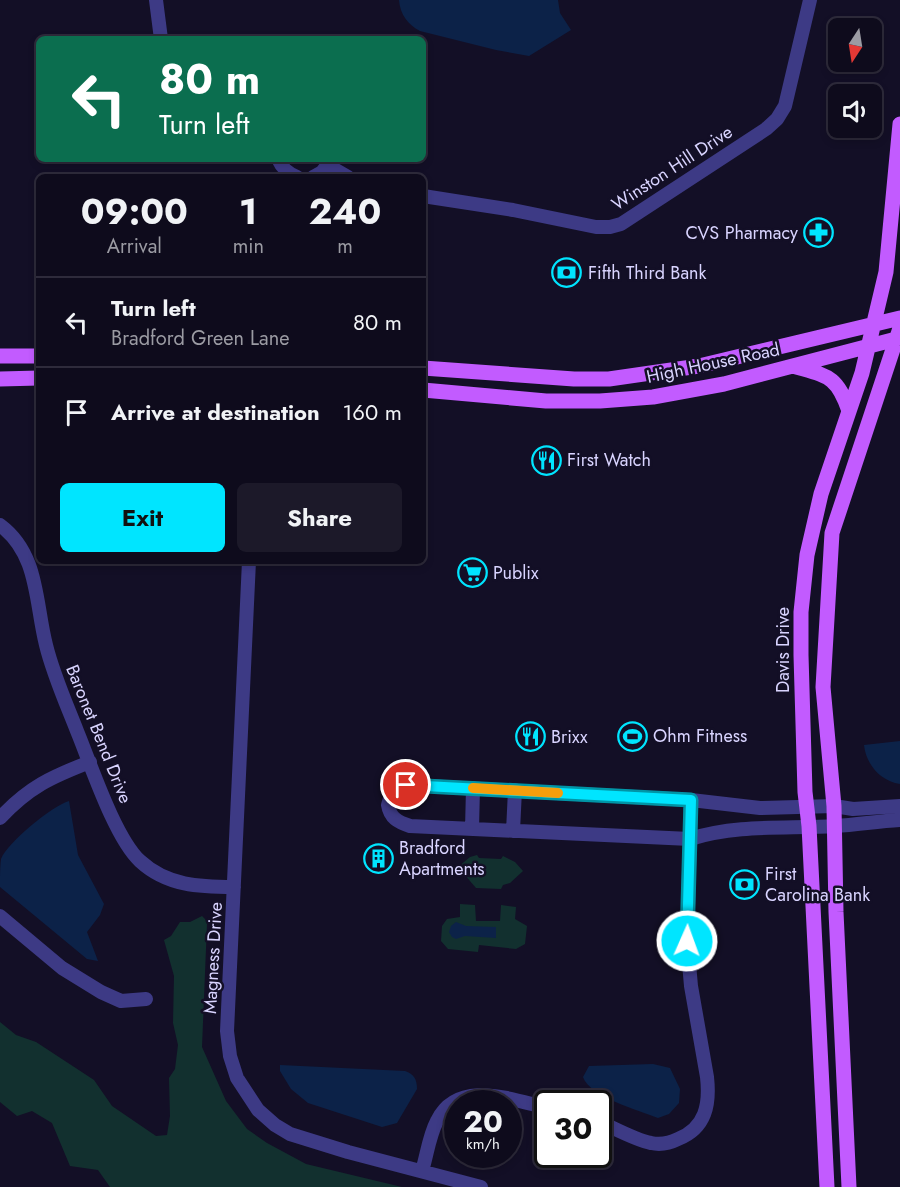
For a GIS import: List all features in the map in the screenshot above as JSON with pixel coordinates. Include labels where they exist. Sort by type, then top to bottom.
[{"type":"main road","name":"Davis Drive","points":[[826,1187],[809,826],[806,807],[801,612],[806,567],[821,494],[862,373],[886,272],[900,124]]},
{"type":"main road","name":"High House Road","points":[[426,368],[574,379],[609,379],[699,366],[900,318]]},
{"type":"main road","name":"High House Road","points":[[426,390],[546,401],[628,400],[680,393],[868,346],[899,335]]},
{"type":"main road","points":[[849,1187],[836,912],[834,806],[823,687],[832,533],[899,335]]},
{"type":"main road","points":[[0,356],[36,356]]},
{"type":"main road","points":[[792,366],[824,375],[837,384],[849,411]]},
{"type":"main road","points":[[0,378],[36,378]]},
{"type":"street","points":[[156,0],[161,36]]},
{"type":"street","name":"Winston Hill Drive","points":[[426,196],[513,210],[596,227],[621,224],[766,129],[777,119],[785,106],[810,0]]},
{"type":"street","points":[[280,162],[290,174]]},
{"type":"street","points":[[318,174],[330,162],[344,174]]},
{"type":"street","name":"Baronet Bend Drive","points":[[0,525],[9,532],[26,555],[32,572],[46,645],[55,674],[90,762],[128,846],[140,861],[170,880],[191,885],[234,887]]},
{"type":"street","name":"Magness Drive","points":[[249,564],[227,1031],[230,1056],[237,1078],[258,1110],[290,1134],[481,1187]]},
{"type":"street","points":[[0,818],[18,800],[47,779],[90,762]]},
{"type":"street","points":[[900,806],[760,808],[691,800],[406,785],[397,788],[391,794],[387,805],[393,818],[399,823],[410,826],[690,839],[736,829],[834,826],[900,820]]},
{"type":"street","points":[[472,829],[473,788]]},
{"type":"street","points":[[513,831],[515,790]]},
{"type":"street","points":[[612,1127],[651,1143],[662,1144],[688,1135],[706,1113],[709,1090],[691,986],[687,941],[691,800]]},
{"type":"street","points":[[0,916],[62,968],[101,992],[121,1001],[146,999]]},
{"type":"street","points":[[422,1171],[437,1120],[442,1112],[456,1101],[475,1094],[534,1105]]},
{"type":"green space","points":[[477,855],[479,858],[501,859],[503,856],[515,862],[523,871],[510,883],[503,885],[501,889],[476,888],[458,867],[470,857]]},
{"type":"green space","points":[[460,904],[475,905],[476,921],[500,921],[501,905],[516,907],[515,919],[527,926],[525,944],[516,949],[479,945],[478,952],[448,949],[441,941],[442,926],[447,919],[460,917]]},
{"type":"green space","points":[[202,916],[207,924],[202,1047],[226,1101],[247,1129],[267,1143],[306,1164],[402,1187],[110,1187],[98,1170],[70,1166],[52,1123],[32,1111],[17,1116],[0,1102],[0,1022],[16,1035],[36,1042],[94,1080],[112,1106],[156,1136],[167,1135],[170,1116],[169,1078],[175,1069],[178,1045],[173,1023],[174,976],[164,940],[171,936],[180,922],[190,922]]},
{"type":"water","points":[[399,0],[558,0],[560,13],[571,30],[529,56],[420,31],[405,18]]},
{"type":"water","points":[[900,741],[900,784],[886,779],[875,770],[868,759],[864,745]]},
{"type":"water","points":[[69,801],[78,855],[104,904],[100,915],[87,932],[98,961],[87,959],[0,887],[1,859],[12,843],[31,825]]},
{"type":"water","points":[[456,922],[466,926],[496,927],[496,938],[465,936],[456,939],[449,932],[451,926]]},
{"type":"water","points":[[653,1064],[670,1068],[680,1089],[679,1103],[669,1114],[658,1118],[627,1107],[612,1100],[612,1090],[594,1090],[587,1084],[583,1077],[589,1066]]},
{"type":"water","points":[[280,1065],[405,1071],[414,1077],[417,1089],[397,1123],[382,1127],[308,1103],[291,1089],[280,1071]]},
{"type":"slow traffic","points":[[473,788],[558,793]]},
{"type":"place","name":"CVS Pharmacy","points":[[819,233]]},
{"type":"place","name":"Fifth Third Bank","points":[[567,273]]},
{"type":"place","name":"First Watch","points":[[546,460]]},
{"type":"place","name":"Publix","points":[[472,573]]},
{"type":"place","name":"Ohm Fitness","points":[[632,736]]},
{"type":"place","name":"Brixx","points":[[530,737]]},
{"type":"place","name":"Bradford Apartments","points":[[378,858]]},
{"type":"place","name":"First Carolina Bank","points":[[744,884]]},
{"type":"route","points":[[406,785],[691,800],[687,941]]}]
